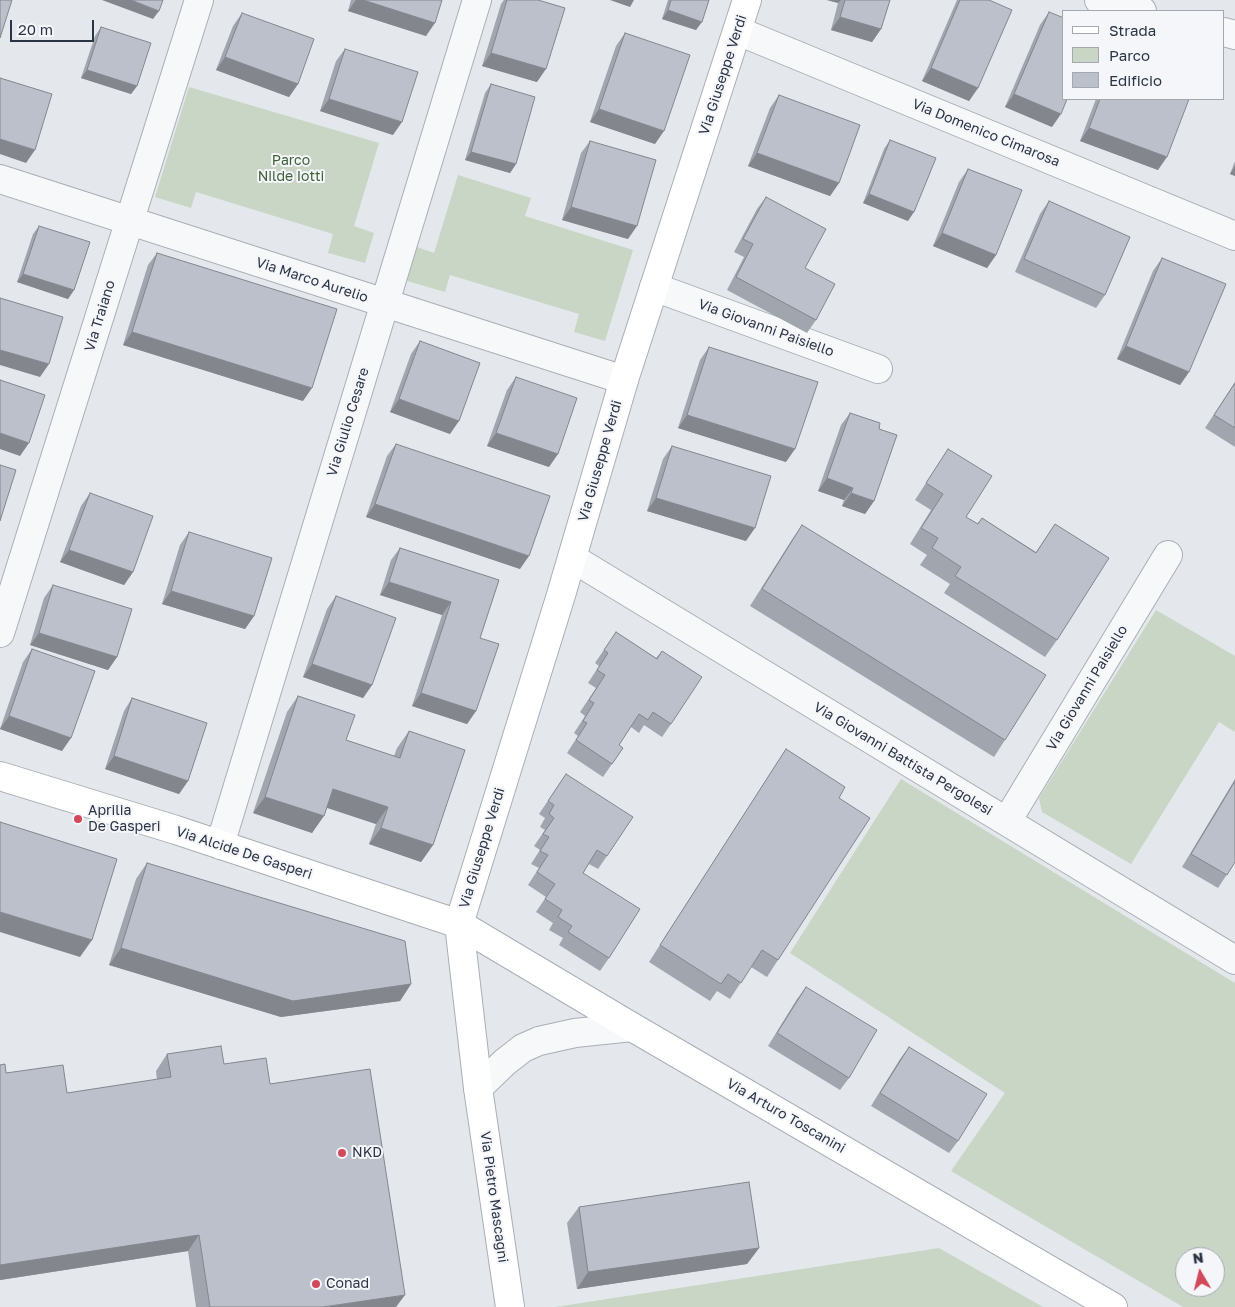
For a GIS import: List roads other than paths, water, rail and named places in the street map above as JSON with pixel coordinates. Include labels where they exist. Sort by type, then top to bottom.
[{"type":"street","name":"Via Traiano","points":[[0,633],[199,0]]},
{"type":"street","name":"Via Giulio Cesare","points":[[220,845],[477,0]]},
{"type":"street","name":"Via Giuseppe Verdi","points":[[459,924],[572,558],[624,380],[747,0]]},
{"type":"street","points":[[1099,0],[1138,10]]},
{"type":"street","name":"Via Domenico Cimarosa","points":[[738,31],[1235,236]]},
{"type":"street","name":"Via Marco Aurelio","points":[[0,179],[624,380]]},
{"type":"street","name":"Via Giovanni Paisiello","points":[[654,287],[878,369]]},
{"type":"street","name":"Via Giovanni Paisiello","points":[[1007,821],[1168,555]]},
{"type":"street","name":"Via Giovanni Battista Pergolesi","points":[[572,558],[1235,960]]},
{"type":"street","name":"Via Alcide De Gasperi","points":[[0,776],[220,845],[459,924]]},
{"type":"street","name":"Via Arturo Toscanini","points":[[459,924],[1113,1307]]},
{"type":"street","name":"Via Pietro Mascagni","points":[[459,924],[478,1088],[510,1307]]},
{"type":"street","points":[[478,1088],[523,1048],[539,1041],[574,1032],[632,1027]]},
{"type":"place","name":"Aprilia De Gasperi","points":[[78,819]]},
{"type":"place","name":"NKD","points":[[342,1153]]},
{"type":"place","name":"Conad","points":[[316,1284]]},
{"type":"park label","name":"Parco Nilde Iotti","points":[[291,170]]}]
